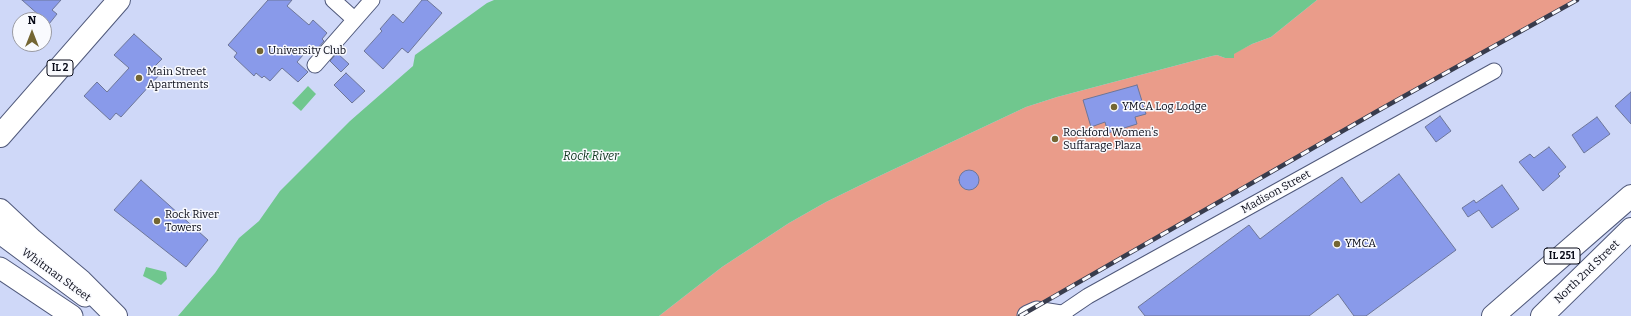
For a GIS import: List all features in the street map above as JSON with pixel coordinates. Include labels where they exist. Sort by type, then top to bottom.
[{"type":"main road","name":"IL 2","points":[[0,136],[20,115],[119,0]]},
{"type":"main road","points":[[0,149],[20,115]]},
{"type":"main road","name":"IL 251","points":[[1493,316],[1631,196]]},
{"type":"main road","points":[[0,210],[32,240],[81,281],[115,316]]},
{"type":"main road","name":"North 2nd Street","points":[[1542,316],[1631,229]]},
{"type":"main road","name":"Whitman Street","points":[[0,233],[21,250],[115,316]]},
{"type":"main road","points":[[0,268],[72,316]]},
{"type":"main road","points":[[1028,316],[1037,312],[1061,315]]},
{"type":"street","points":[[333,0],[354,19]]},
{"type":"street","points":[[315,65],[372,0]]},
{"type":"street","name":"Madison Street","points":[[1061,315],[1088,296],[1494,71]]},
{"type":"shaded area","points":[[1317,0],[1577,0],[1381,109],[1020,316],[659,316],[722,267],[789,223],[826,202],[873,179],[1026,107],[1057,97],[1212,56],[1217,55],[1225,58],[1252,44],[1271,37]]},
{"type":"water","name":"Rock River","points":[[494,0],[1317,0],[1271,37],[1252,44],[1234,54],[1234,58],[1225,58],[1217,55],[1212,56],[1057,97],[1026,107],[873,179],[826,202],[789,223],[722,267],[659,316],[178,316],[215,273],[239,238],[259,221],[280,191],[350,121],[413,66],[415,55],[487,3]]},
{"type":"water","points":[[308,86],[316,94],[301,111],[292,103]]},
{"type":"water","points":[[146,267],[166,272],[167,279],[161,285],[143,276]]},
{"type":"building","points":[[22,0],[61,0],[52,10],[57,14],[52,20],[52,12],[36,12]]},
{"type":"building","points":[[268,0],[292,0],[287,6],[309,25],[313,20],[327,33],[322,39],[324,41],[317,49],[315,47],[313,50],[310,47],[297,62],[308,72],[298,82],[282,68],[270,81],[264,76],[262,78],[256,73],[254,76],[234,57],[237,53],[228,45]]},
{"type":"building","points":[[422,0],[427,0],[442,13],[408,53],[402,48],[383,69],[364,51],[382,31],[380,29],[393,14],[403,23]]},
{"type":"building","name":"Main Street Apartments","points":[[134,34],[162,59],[154,67],[161,73],[121,117],[116,113],[110,120],[84,96],[97,82],[107,92],[129,68],[114,55]]},
{"type":"building","points":[[337,53],[349,64],[341,72],[330,61]]},
{"type":"building","points":[[346,73],[365,91],[352,103],[334,85]]},
{"type":"building","name":"YMCA Log Lodge","points":[[1137,85],[1146,114],[1135,117],[1137,124],[1108,133],[1105,122],[1091,127],[1083,100]]},
{"type":"building","points":[[1631,92],[1631,124],[1615,106]]},
{"type":"building","points":[[1440,116],[1451,131],[1436,142],[1425,127]]},
{"type":"building","points":[[1597,117],[1610,134],[1584,153],[1572,135]]},
{"type":"building","points":[[1549,147],[1566,167],[1558,174],[1560,176],[1543,191],[1519,162],[1530,154],[1534,158]]},
{"type":"building","points":[[969,170],[976,173],[979,180],[976,187],[969,190],[962,187],[959,180],[962,173]]},
{"type":"building","name":"YMCA","points":[[1399,174],[1456,250],[1366,316],[1354,316],[1338,294],[1309,316],[1145,316],[1138,307],[1249,225],[1260,239],[1342,177],[1361,203]]},
{"type":"building","name":"Rock River Towers","points":[[141,180],[208,240],[186,267],[114,210]]},
{"type":"building","points":[[1502,185],[1519,209],[1492,228],[1479,210],[1468,217],[1462,208],[1474,200],[1476,203]]},
{"type":"railway","points":[[1020,316],[1381,109],[1577,0]]},
{"type":"place","name":"University Club","points":[[260,51]]},
{"type":"place","name":"Main Street Apartments","points":[[139,78]]},
{"type":"place","name":"YMCA Log Lodge","points":[[1114,107]]},
{"type":"place","name":"Rockford Women's Suffarage Plaza","points":[[1055,139]]},
{"type":"place","name":"Rock River Towers","points":[[157,221]]},
{"type":"place","name":"YMCA","points":[[1337,244]]}]
